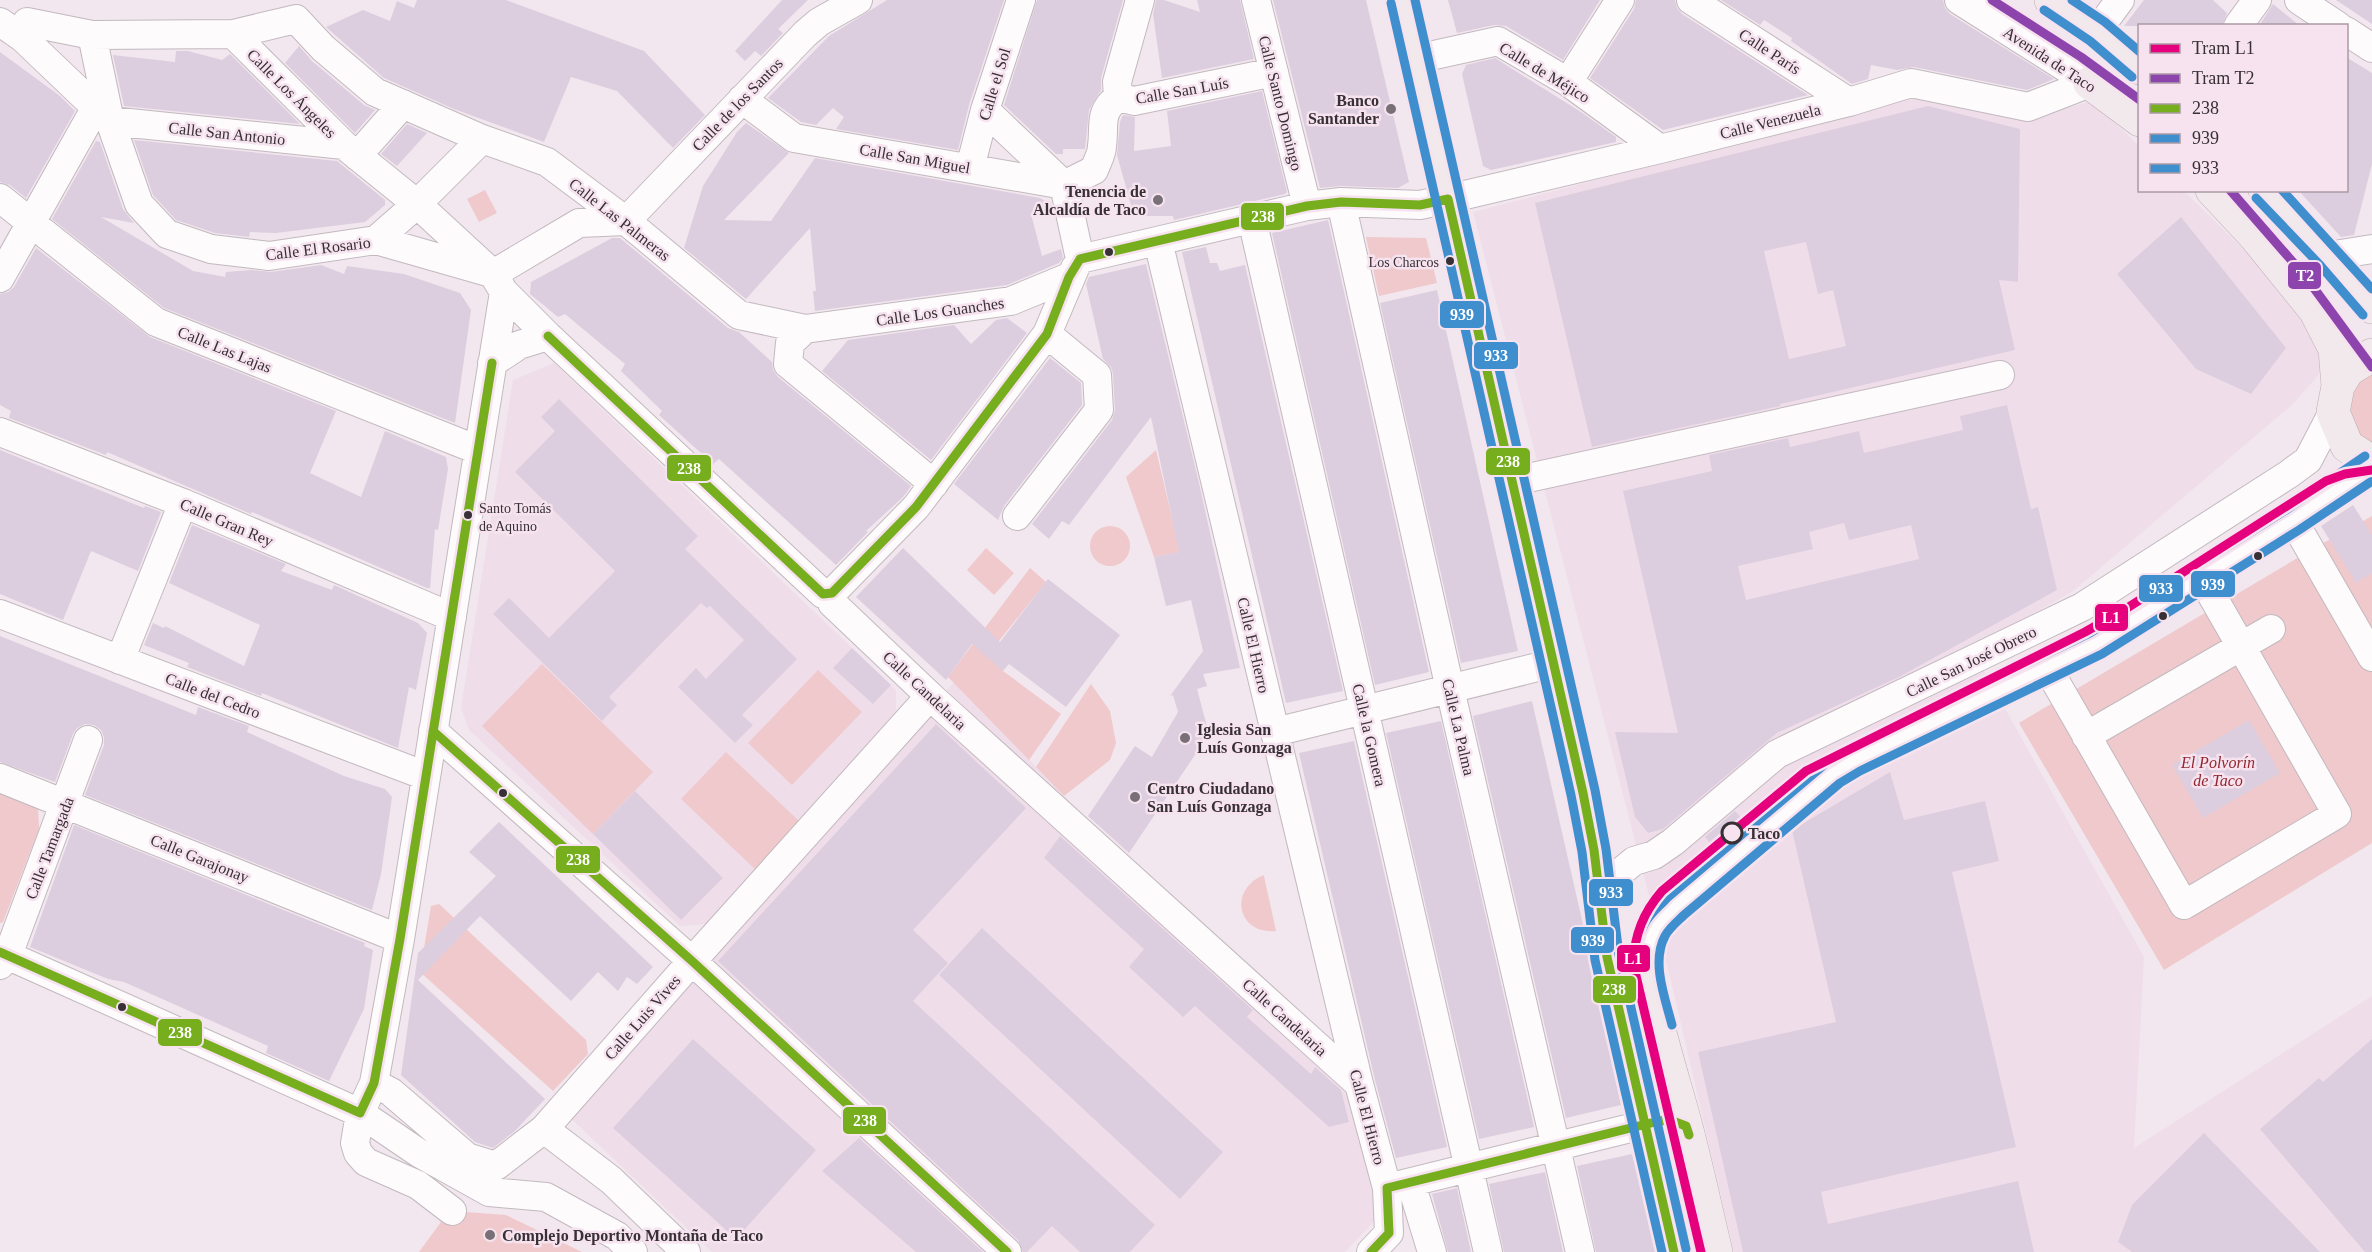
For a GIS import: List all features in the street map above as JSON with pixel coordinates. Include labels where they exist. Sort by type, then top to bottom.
[{"type":"main road","points":[[1403,0],[1586,804],[1607,957],[1674,1252]]},
{"type":"main road","points":[[2051,0],[2097,31],[2138,67]]},
{"type":"main road","name":"Avenida de Taco","points":[[2090,83],[2138,119]]},
{"type":"main road","points":[[2214,192],[2255,236],[2315,310],[2335,349],[2336,399],[2347,446],[2372,464]]},
{"type":"main road","points":[[2267,192],[2328,256],[2372,307]]},
{"type":"main road","points":[[2336,399],[2348,370],[2372,355]]},
{"type":"main road","points":[[1647,965],[1668,1065],[1686,1126],[1716,1252]]},
{"type":"street","name":"Calle de los Santos","points":[[626,221],[805,34],[819,22],[858,0]]},
{"type":"street","name":"Calle el Sol","points":[[970,168],[985,110],[1020,0]]},
{"type":"street","name":"Calle San Luís","points":[[1140,0],[1117,82],[1118,97],[1134,101],[1274,72]]},
{"type":"street","name":"Calle Santo Domingo","points":[[1256,0],[1307,206]]},
{"type":"street","points":[[1568,82],[1620,0]]},
{"type":"street","name":"Calle París","points":[[1691,0],[1850,102]]},
{"type":"street","name":"Avenida de Taco","points":[[1959,0],[2090,83]]},
{"type":"street","points":[[2097,31],[2120,0]]},
{"type":"street","points":[[2239,24],[2257,0]]},
{"type":"street","points":[[2299,0],[2335,24]]},
{"type":"street","name":"Calle Las Palmeras","points":[[233,34],[297,19],[323,48],[375,92],[482,139],[547,162],[626,221],[739,315],[805,329]]},
{"type":"street","name":"Calle Los Ángeles","points":[[14,25],[92,35],[233,34],[351,150],[417,204],[498,283]]},
{"type":"street","name":"Calle El Rosario","points":[[14,25],[103,114],[139,204],[167,234],[211,249],[269,256],[376,240],[498,283]]},
{"type":"street","points":[[2348,32],[2372,48]]},
{"type":"street","points":[[0,278],[32,221],[103,114],[92,35]]},
{"type":"street","name":"Calle de Méjico","points":[[1416,59],[1498,41],[1568,82],[1660,149]]},
{"type":"street","name":"Calle Venezuela","points":[[1252,219],[1307,206],[1341,202],[1420,205],[1850,102],[1911,83],[2028,107],[2090,83]]},
{"type":"street","points":[[1064,184],[1094,170],[1102,149],[1103,114],[1109,104],[1118,97]]},
{"type":"street","name":"Calle San Miguel","points":[[742,99],[794,138],[1064,184]]},
{"type":"street","points":[[351,150],[403,104]]},
{"type":"street","points":[[498,283],[548,336],[823,594],[832,593],[901,524],[934,484],[1050,328],[1075,268],[1072,220],[1064,184],[985,110]]},
{"type":"street","name":"Calle San Antonio","points":[[103,114],[351,150]]},
{"type":"street","points":[[376,240],[417,204],[482,139]]},
{"type":"street","name":"Calle Las Lajas","points":[[0,198],[32,221],[156,322],[478,450]]},
{"type":"street","name":"Calle La Palma","points":[[1341,202],[1450,689],[1580,1252]]},
{"type":"street","name":"Calle Los Guanches","points":[[805,329],[1011,301],[1031,294],[1075,268],[1158,241],[1252,219]]},
{"type":"street","name":"Calle la Gomera","points":[[1252,219],[1488,1252]]},
{"type":"street","points":[[452,1211],[418,1185],[366,1162],[358,1153],[355,1143],[360,1113],[374,1083],[400,939],[492,363],[498,283],[579,223],[626,221]]},
{"type":"street","name":"Calle El Hierro","points":[[1158,241],[1359,1084],[1399,1185]]},
{"type":"street","points":[[2328,256],[2370,242]]},
{"type":"street","points":[[1017,516],[1099,410],[1096,375],[1050,328],[1031,294]]},
{"type":"street","points":[[805,329],[790,343],[788,364],[934,484]]},
{"type":"street","points":[[492,363],[519,345],[548,336]]},
{"type":"street","points":[[1514,481],[2000,375]]},
{"type":"street","name":"Calle San José Obrero","points":[[1601,901],[1617,875],[1634,861],[1654,855],[1673,842],[1777,754],[2082,607],[2289,474],[2308,460],[2336,399]]},
{"type":"street","name":"Calle Gran Rey","points":[[0,432],[183,503],[452,617]]},
{"type":"street","points":[[1647,965],[1650,942],[1655,929],[1676,906],[1833,773],[1854,760],[2096,644],[2293,519],[2372,464]]},
{"type":"street","points":[[120,660],[183,503]]},
{"type":"street","points":[[2293,519],[2372,657]]},
{"type":"street","points":[[2047,667],[2184,905],[2337,813],[2202,578]]},
{"type":"street","name":"Calle Candelaria","points":[[832,593],[831,601],[834,606],[930,696],[1359,1084]]},
{"type":"street","name":"Calle del Cedro","points":[[0,614],[426,777]]},
{"type":"street","points":[[2086,736],[2271,629]]},
{"type":"street","points":[[1275,732],[1554,663]]},
{"type":"street","name":"Calle Luis Vives","points":[[374,1083],[391,1092],[467,1156],[496,1166],[544,1129],[930,696]]},
{"type":"street","points":[[433,731],[692,961],[1007,1252]]},
{"type":"street","name":"Calle Tamargada","points":[[3,957],[65,804],[88,740]]},
{"type":"street","name":"Calle Garajonay","points":[[0,778],[400,939]]},
{"type":"street","points":[[3,957],[360,1113],[419,1153],[489,1192],[546,1197],[617,1236],[633,1252]]},
{"type":"street","points":[[1399,1185],[1645,1124],[1670,1120],[1686,1126]]},
{"type":"street","points":[[544,1129],[611,1180],[686,1252]]},
{"type":"street","points":[[1399,1185],[1380,1243],[1426,1252]]},
{"type":"street","points":[[1399,1185],[1432,1252]]},
{"type":"shaded area","points":[[1912,98],[2021,120],[2093,101],[2138,145],[2138,192],[2185,192],[2270,275],[2323,349],[2322,371],[2293,404],[2072,592],[1971,648],[2144,957],[2134,1148],[2372,996],[2372,1252],[1734,1252],[1670,977],[1473,212]]},
{"type":"shaded area","points":[[554,363],[896,690],[896,711],[708,924],[680,926],[469,730],[461,708],[513,380]]},
{"type":"shaded area","points":[[954,682],[1348,1089],[1391,1203],[1345,1252],[712,1252],[563,1111]]},
{"type":"green space","points":[[485,190],[497,213],[479,222],[467,199]]},
{"type":"green space","points":[[1366,237],[1426,238],[1437,283],[1379,296]]},
{"type":"green space","points":[[2372,370],[2372,447],[2361,441],[2347,405],[2352,390]]},
{"type":"green space","points":[[1156,450],[1180,552],[1154,557],[1126,477]]},
{"type":"green space","name":"El Polvorín de Taco","points":[[2372,516],[2372,843],[2164,970],[2019,723]]},
{"type":"green space","points":[[1110,526],[1118,527],[1124,532],[1129,538],[1129,554],[1124,560],[1118,565],[1110,566],[1102,565],[1096,560],[1091,554],[1090,546],[1091,538],[1096,532],[1102,527]]},
{"type":"green space","points":[[986,548],[1014,573],[994,595],[967,570]]},
{"type":"green space","points":[[1030,568],[1046,582],[987,656],[1003,671],[1061,714],[1029,760],[948,677]]},
{"type":"green space","points":[[542,664],[653,772],[593,834],[482,726]]},
{"type":"green space","points":[[818,670],[862,712],[792,785],[748,743]]},
{"type":"green space","points":[[1091,684],[1110,711],[1116,743],[1110,760],[1064,796],[1036,767]]},
{"type":"green space","points":[[726,752],[799,821],[756,870],[681,799]]},
{"type":"green space","points":[[0,791],[38,807],[39,829],[3,922],[0,923]]},
{"type":"green space","points":[[1264,875],[1276,931],[1253,926],[1246,919],[1242,910],[1245,890]]},
{"type":"green space","points":[[439,904],[586,1040],[588,1054],[553,1091],[420,972],[431,906]]},
{"type":"green space","name":"Complejo Deportivo Montaña de Taco","points":[[433,1212],[506,1215],[582,1252],[419,1252],[441,1222]]},
{"type":"building","points":[[417,0],[506,0],[644,51],[705,115],[673,148],[617,91],[571,77],[544,142],[454,109],[384,78],[326,27],[363,10],[390,21],[397,1],[414,8]]},
{"type":"building","points":[[782,0],[808,0],[778,29],[783,33],[761,56],[755,51],[745,61],[735,51]]},
{"type":"building","points":[[887,0],[1004,0],[969,105],[958,150],[836,129],[844,117],[833,108],[816,125],[801,122],[768,98],[829,36]]},
{"type":"building","points":[[1037,0],[1123,0],[1101,78],[1101,90],[1089,110],[1085,149],[1063,149],[1063,154],[1056,154],[1004,105]]},
{"type":"building","points":[[1156,0],[1164,0],[1200,12],[1197,0],[1240,0],[1254,59],[1162,78],[1153,14]]},
{"type":"building","points":[[1273,0],[1366,0],[1409,182],[1398,188],[1341,186],[1320,188]]},
{"type":"building","points":[[1448,0],[1600,0],[1563,60],[1506,26],[1494,25],[1457,33]]},
{"type":"building","points":[[1636,0],[1675,0],[1682,14],[1808,95],[1663,130],[1590,78],[1634,9]]},
{"type":"building","points":[[1721,0],[1943,0],[1950,14],[2054,79],[2027,90],[1914,67],[1897,70],[1871,65],[1868,79],[1852,84],[1791,41],[1792,38],[1764,20],[1760,25]]},
{"type":"building","points":[[2144,0],[2213,0],[2227,13],[2223,24],[2124,26]]},
{"type":"building","points":[[2336,0],[2372,0],[2372,24]]},
{"type":"building","points":[[2273,4],[2298,24],[2260,24]]},
{"type":"building","points":[[299,46],[312,61],[364,105],[375,110],[355,133],[285,63]]},
{"type":"building","points":[[176,51],[188,51],[222,60],[230,54],[300,124],[124,106],[113,55],[175,62]]},
{"type":"building","points":[[0,52],[60,96],[75,111],[26,198],[10,185],[0,182]]},
{"type":"building","points":[[1495,58],[1581,112],[1616,137],[1616,142],[1491,170],[1483,166],[1462,74],[1466,65]]},
{"type":"building","points":[[2348,58],[2372,73],[2372,164],[2354,235],[2341,237],[2300,192],[2348,192]]},
{"type":"building","points":[[1262,91],[1287,192],[1285,194],[1174,220],[1173,216],[1134,216],[1117,155],[1120,122],[1123,115],[1135,117],[1134,151],[1171,146],[1167,111]]},
{"type":"building","points":[[1928,106],[2020,129],[2018,282],[1999,280],[2015,350],[1780,404],[1780,406],[1592,447],[1535,203]],"holes":[[[1806,242],[1818,294],[1833,290],[1846,346],[1789,359],[1764,251]]]},
{"type":"building","points":[[746,123],[789,153],[724,220],[771,221],[815,158],[1040,198],[1052,205],[1053,214],[1031,214],[1042,256],[1061,249],[1063,258],[1059,263],[1007,285],[815,311],[813,291],[816,291],[810,228],[746,299],[684,248],[703,186],[737,132]]},
{"type":"building","points":[[407,124],[427,133],[397,166],[381,154]]},
{"type":"building","points":[[134,140],[337,161],[385,200],[385,205],[365,222],[276,233],[250,232],[249,237],[215,233],[176,220],[153,195]]},
{"type":"building","points":[[96,141],[100,142],[123,209],[134,223],[101,217],[193,271],[225,277],[226,272],[251,270],[271,272],[321,265],[344,274],[347,266],[404,274],[460,293],[471,310],[455,423],[164,308],[52,219]]},
{"type":"building","points":[[2181,217],[2286,348],[2251,394],[2196,369],[2117,274]]},
{"type":"building","points":[[1328,220],[1429,672],[1375,685],[1272,233]]},
{"type":"building","points":[[612,238],[620,238],[728,328],[739,332],[772,362],[773,370],[778,377],[911,486],[836,565],[719,459],[713,464],[659,415],[662,411],[621,371],[625,364],[565,314],[558,317],[530,294],[531,282]]},
{"type":"building","points":[[1206,247],[1210,263],[1217,263],[1220,271],[1245,265],[1343,691],[1286,703],[1182,252]]},
{"type":"building","points":[[36,248],[150,337],[336,411],[310,473],[361,497],[385,431],[446,457],[448,469],[438,530],[435,529],[430,588],[107,452],[106,455],[9,418],[11,411],[0,405],[0,294],[14,287]]},
{"type":"building","points":[[1146,264],[1199,483],[1240,668],[1203,674],[1207,686],[1197,689],[1209,734],[1129,853],[1088,816],[1135,746],[1152,757],[1178,712],[1173,695],[1170,696],[1203,651],[1191,600],[1166,606],[1154,557],[1179,552],[1151,417],[1069,525],[1062,521],[1049,539],[1032,524],[1112,420],[1115,410],[1113,374],[1111,367],[1103,359],[1086,284],[1089,277]]},
{"type":"building","points":[[1437,290],[1518,651],[1461,663],[1380,303]]},
{"type":"building","points":[[1007,318],[1027,333],[931,460],[822,371],[848,340],[954,325],[971,344],[996,320]]},
{"type":"building","points":[[1050,358],[1081,383],[1082,405],[1004,506],[998,520],[954,484]]},
{"type":"building","points":[[559,399],[698,536],[685,549],[797,659],[742,715],[753,725],[735,743],[678,687],[696,668],[706,679],[744,640],[710,606],[707,608],[701,603],[609,697],[617,705],[602,721],[493,614],[509,598],[549,638],[615,571],[515,472],[555,431],[541,417]]},
{"type":"building","points":[[2007,405],[2031,509],[2038,507],[2057,590],[1899,677],[1777,733],[1663,829],[1648,833],[1635,817],[1615,732],[1678,733],[1623,491],[1712,471],[1709,455],[1788,438],[1790,447],[1859,431],[1864,453],[1963,430],[1960,416]],"holes":[[[1844,523],[1849,540],[1911,525],[1919,559],[1746,600],[1738,566],[1813,549],[1809,532]]]},
{"type":"building","points":[[0,450],[144,508],[145,506],[161,512],[138,571],[91,551],[63,620],[0,594]]},
{"type":"building","points":[[2353,505],[2372,535],[2372,573],[2356,583],[2321,526]]},
{"type":"building","points":[[192,525],[286,564],[281,571],[332,590],[334,585],[418,623],[427,633],[416,690],[409,687],[398,748],[262,693],[261,696],[187,667],[189,663],[144,645],[153,623],[164,628],[165,626],[244,666],[260,625],[169,583]]},
{"type":"building","points":[[903,548],[1000,642],[1048,579],[1120,635],[1066,707],[1009,664],[1003,671],[972,644],[946,680],[856,597]]},
{"type":"building","points":[[0,636],[196,715],[198,707],[249,726],[247,732],[344,776],[385,789],[392,797],[381,874],[372,910],[85,795],[104,745],[101,730],[94,725],[85,724],[77,728],[55,782],[0,762]]},
{"type":"building","points":[[852,648],[891,685],[873,704],[833,668]]},
{"type":"building","points":[[1532,701],[1585,933],[1589,961],[1621,1105],[1566,1118],[1473,716]]},
{"type":"building","points":[[2249,720],[2280,773],[2203,818],[2172,765]]},
{"type":"building","points":[[1441,721],[1534,1127],[1479,1139],[1386,733]]},
{"type":"building","points":[[936,724],[1026,808],[913,930],[948,963],[913,1001],[1155,1225],[1130,1252],[1080,1252],[1052,1226],[1027,1252],[1023,1252],[1018,1240],[718,961]]},
{"type":"building","points":[[1354,741],[1447,1147],[1396,1158],[1375,1080],[1299,753]]},
{"type":"building","points":[[1890,772],[1904,820],[1985,801],[1999,861],[1952,872],[2016,1147],[1821,1192],[1828,1224],[2018,1181],[2034,1252],[1743,1252],[1698,1052],[1836,1022],[1792,830]]},
{"type":"building","points":[[635,791],[723,878],[681,920],[593,834]]},
{"type":"building","points":[[1735,811],[1747,824],[1716,850],[1705,837]]},
{"type":"building","points":[[499,822],[653,967],[637,984],[627,977],[618,991],[598,972],[571,1001],[480,916],[418,980],[545,1099],[515,1131],[493,1148],[475,1142],[401,1075],[418,953],[496,876],[469,852]]},
{"type":"building","points":[[74,825],[365,943],[364,946],[373,950],[364,1009],[329,1081],[266,1053],[268,1046],[124,982],[108,979],[30,947]]},
{"type":"building","points":[[1060,836],[1253,1010],[1247,1017],[1311,1074],[1315,1067],[1341,1090],[1349,1122],[1329,1127],[1195,1006],[1183,1017],[1129,967],[1144,949],[1044,858]]},
{"type":"building","points":[[982,928],[1223,1152],[1180,1199],[939,975]]},
{"type":"building","points":[[693,1039],[816,1150],[736,1239],[613,1128]]},
{"type":"building","points":[[2372,1039],[2372,1252],[2365,1252],[2260,1129],[2319,1078],[2323,1082]]},
{"type":"building","points":[[2204,1133],[2320,1252],[2132,1252],[2118,1242],[2132,1205]]},
{"type":"building","points":[[859,1138],[983,1252],[916,1252],[822,1171]]},
{"type":"building","points":[[1632,1154],[1655,1252],[1596,1252],[1577,1166]]},
{"type":"building","points":[[1545,1172],[1563,1252],[1504,1252],[1489,1184]]},
{"type":"building","points":[[1457,1188],[1471,1252],[1448,1252],[1432,1194]]},
{"type":"tram line","name":"T2","points":[[1992,0],[2081,57],[2138,99]]},
{"type":"tram line","name":"T2","points":[[2232,192],[2305,276],[2372,367]]},
{"type":"tram line","name":"L1","points":[[1701,1252],[1633,963],[1641,924],[1662,891],[1806,771],[2085,632],[2124,610],[2326,481],[2345,474],[2372,470]]},
{"type":"transit line","name":"933","points":[[1415,0],[1595,790],[1606,849],[1619,955],[1686,1249]]},
{"type":"transit line","name":"933","points":[[2072,0],[2105,22],[2138,50]]},
{"type":"transit line","name":"939","points":[[1391,3],[1571,795],[1582,852],[1595,960],[1662,1252]]},
{"type":"transit line","name":"939","points":[[2044,10],[2090,41],[2132,77]]},
{"type":"transit line","name":"933","points":[[2284,192],[2372,289]]},
{"type":"transit line","name":"939","points":[[2256,198],[2319,264],[2363,315]]},
{"type":"transit line","name":"238","points":[[1448,199],[1583,793],[1594,850],[1607,957],[1674,1252]]},
{"type":"transit line","name":"238","points":[[1080,259],[1307,206],[1341,202],[1420,205],[1448,199]]},
{"type":"transit line","name":"238","points":[[832,593],[916,507],[1047,334],[1069,277],[1080,259]]},
{"type":"transit line","name":"238","points":[[548,336],[823,594],[832,593]]},
{"type":"transit line","name":"238","points":[[360,1113],[374,1083],[400,939],[492,363]]},
{"type":"transit line","name":"933","points":[[1648,1031],[1638,991],[1635,964],[1639,938],[1646,921],[1668,897],[1825,764],[1849,749],[2090,633],[2286,510],[2365,456]]},
{"type":"transit line","name":"939","points":[[1672,1025],[1659,968],[1661,946],[1671,927],[1840,783],[1860,771],[2102,654],[2299,530],[2372,481]]},
{"type":"transit line","name":"238","points":[[433,731],[692,961],[1007,1252]]},
{"type":"transit line","name":"238","points":[[0,952],[360,1113]]},
{"type":"transit line","name":"238","points":[[1371,1252],[1389,1233],[1387,1188],[1659,1121],[1670,1120],[1686,1126],[1689,1135]]},
{"type":"place","name":"Banco Santander","points":[[1391,109]]},
{"type":"place","name":"Tenencia de Alcaldía de Taco","points":[[1158,200]]},
{"type":"place","name":"Los Charcos","points":[[1450,261]]},
{"type":"place","name":"Santo Tomás de Aquino","points":[[468,515]]},
{"type":"place","name":"Iglesia San Luís Gonzaga","points":[[1185,738]]},
{"type":"place","name":"Centro Ciudadano San Luís Gonzaga","points":[[1135,797]]},
{"type":"place","name":"Taco","points":[[1732,833]]},
{"type":"place","name":"Complejo Deportivo Montaña de Taco","points":[[490,1235]]}]
